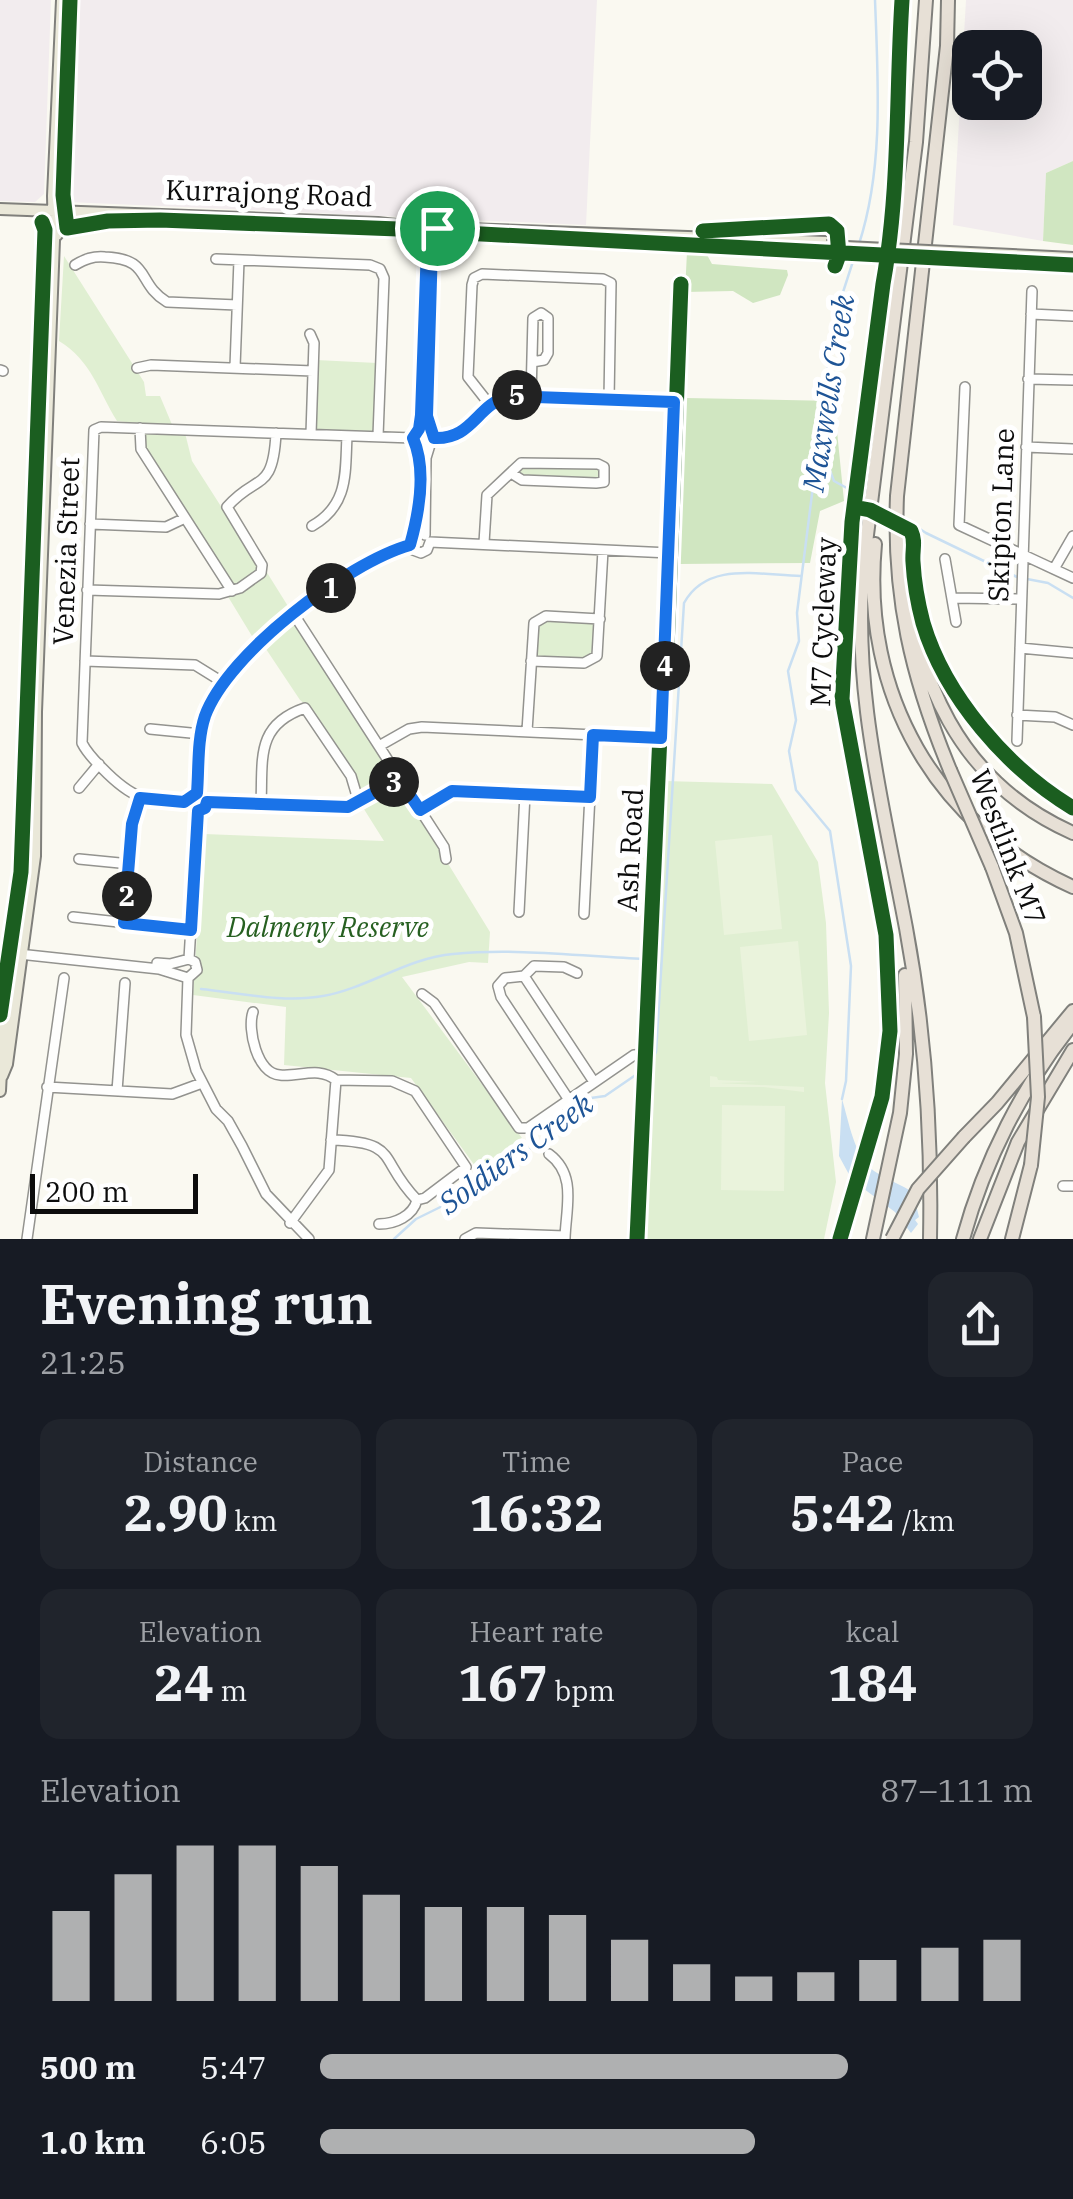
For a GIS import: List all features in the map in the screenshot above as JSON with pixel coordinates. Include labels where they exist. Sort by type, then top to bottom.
[{"type":"highway","points":[[926,0],[922,93],[862,592],[860,656],[864,705],[906,932],[923,1058],[929,1133],[930,1239]]},
{"type":"highway","points":[[948,0],[947,46],[898,536],[920,648],[949,724],[964,748],[996,783],[1034,813],[1073,833]]},
{"type":"highway","points":[[872,524],[876,630],[886,680],[908,734],[950,796],[987,833],[1025,862],[1073,887]]},
{"type":"highway","name":"Westlink M7","points":[[898,536],[898,592],[908,651],[925,707],[1016,933],[1034,1016],[1038,1097],[1031,1165],[1034,1171],[1029,1183]]},
{"type":"highway","points":[[873,1239],[892,1155],[904,1074],[906,1011],[903,954],[881,800]]},
{"type":"highway","points":[[892,1239],[918,1189],[1073,1011]]},
{"type":"highway","points":[[963,1239],[980,1189],[1013,1116],[1036,1074],[1073,1022]]},
{"type":"highway","points":[[980,1239],[1018,1142],[1073,1050]]},
{"type":"highway","points":[[1012,1239],[1029,1183]]},
{"type":"highway","points":[[1020,1239],[1029,1183]]},
{"type":"main road","points":[[0,1091],[7,1064],[34,816],[62,0]]},
{"type":"main road","name":"Kurrajong Road","points":[[0,209],[378,222],[430,232],[602,234],[1073,256]]},
{"type":"main road","points":[[54,240],[63,225],[113,212]]},
{"type":"street","points":[[420,539],[430,232]]},
{"type":"street","points":[[74,265],[95,257],[126,258],[167,302],[237,306]]},
{"type":"street","points":[[216,259],[370,264],[382,271],[378,436]]},
{"type":"street","points":[[236,367],[239,260]]},
{"type":"street","points":[[490,405],[468,377],[472,285],[474,278],[482,274],[611,282],[609,398]]},
{"type":"street","name":"Ash Road","points":[[637,1239],[681,284]]},
{"type":"street","name":"Skipton Lane","points":[[1017,741],[1032,291]]},
{"type":"street","points":[[531,396],[533,318],[541,312],[548,318],[548,354],[544,360],[532,362]]},
{"type":"street","points":[[1031,314],[1073,316]]},
{"type":"street","points":[[310,334],[314,343],[311,434]]},
{"type":"street","points":[[137,368],[150,365],[313,370]]},
{"type":"street","points":[[1028,378],[1073,380]]},
{"type":"street","points":[[964,388],[959,525],[1073,578]]},
{"type":"street","points":[[424,438],[458,436],[490,405],[508,396],[674,402]]},
{"type":"street","points":[[140,428],[141,449],[232,591]]},
{"type":"street","name":"Venezia Street","points":[[98,764],[82,743],[94,430],[140,428],[424,438]]},
{"type":"street","points":[[87,590],[214,594],[232,591],[264,570],[227,505],[267,475],[276,433]]},
{"type":"street","points":[[312,526],[330,514],[341,499],[346,436]]},
{"type":"street","points":[[1026,447],[1073,449]]},
{"type":"street","points":[[484,544],[487,495],[511,473],[521,464],[598,464],[604,467],[606,476],[604,482],[596,483],[522,480],[511,473]]},
{"type":"street","points":[[90,524],[162,527],[185,518]]},
{"type":"street","points":[[1054,569],[1073,536]]},
{"type":"street","points":[[189,802],[197,793],[200,734],[209,706],[224,684],[254,647],[293,613],[369,564],[420,539],[670,553]]},
{"type":"street","points":[[531,661],[584,664],[593,660],[599,650],[603,550]]},
{"type":"street","points":[[944,559],[956,622]]},
{"type":"street","points":[[952,598],[1020,599]]},
{"type":"street","points":[[293,613],[444,847],[446,859]]},
{"type":"street","points":[[527,731],[532,628],[540,618],[600,619]]},
{"type":"street","points":[[1020,648],[1073,653]]},
{"type":"street","points":[[85,661],[195,666],[224,684]]},
{"type":"street","points":[[262,804],[266,737],[274,726],[303,708],[309,710],[351,776],[359,803]]},
{"type":"street","points":[[1018,715],[1055,718],[1073,725]]},
{"type":"street","points":[[378,746],[414,727],[661,738]]},
{"type":"street","points":[[150,729],[200,734]]},
{"type":"street","points":[[584,914],[593,735]]},
{"type":"street","points":[[79,788],[98,764],[123,790],[140,798],[189,802]]},
{"type":"street","points":[[207,802],[335,807],[359,803],[399,779]]},
{"type":"street","points":[[420,810],[452,791],[590,797]]},
{"type":"street","points":[[189,802],[198,811],[205,808],[204,795],[197,793]]},
{"type":"street","points":[[519,912],[525,794]]},
{"type":"street","points":[[124,923],[132,824],[140,798]]},
{"type":"street","points":[[198,811],[191,930],[184,976],[186,1035],[202,1083],[242,1146],[264,1191],[309,1239]]},
{"type":"street","points":[[78,859],[130,864]]},
{"type":"street","points":[[73,918],[191,930]]},
{"type":"street","points":[[0,949],[19,950],[164,964],[185,960],[195,962],[197,970],[184,976],[19,950]]},
{"type":"street","points":[[569,1100],[499,994],[498,986],[505,978],[524,976],[534,966],[564,967],[578,972]]},
{"type":"street","points":[[524,976],[594,1082]]},
{"type":"street","points":[[26,1239],[64,978]]},
{"type":"street","points":[[117,1092],[125,983]]},
{"type":"street","points":[[422,994],[434,1003],[515,1125],[522,1129],[634,1055],[646,1054]]},
{"type":"street","points":[[253,1012],[252,1036],[260,1058],[271,1072],[396,1082],[415,1090],[466,1167],[426,1198],[417,1200],[410,1213],[394,1222],[379,1224]]},
{"type":"street","points":[[290,1223],[326,1178],[336,1080]]},
{"type":"street","points":[[47,1087],[172,1094],[202,1083]]},
{"type":"street","points":[[331,1140],[364,1141],[380,1148],[417,1200]]},
{"type":"street","points":[[465,1239],[476,1232],[565,1238],[567,1172],[548,1154]]},
{"type":"shaded area","points":[[0,0],[51,0],[44,194],[35,202],[0,201]]},
{"type":"shaded area","points":[[72,0],[597,0],[586,225],[68,202],[64,194]]},
{"type":"shaded area","points":[[966,0],[1073,0],[1073,161],[1046,173],[1043,241],[953,225],[959,120],[1042,120],[1042,30],[964,30]]},
{"type":"green space","points":[[1073,161],[1073,245],[1043,241],[1046,173]]},
{"type":"green space","points":[[687,252],[706,253],[712,264],[787,270],[788,275],[780,295],[753,303],[733,291],[685,292]]},
{"type":"green space","points":[[64,256],[144,382],[146,396],[160,396],[173,427],[117,421],[87,367],[59,341]]},
{"type":"green space","points":[[316,360],[377,363],[375,428],[370,433],[319,432],[314,426]]},
{"type":"green space","points":[[686,398],[834,401],[844,501],[820,511],[810,563],[679,564]]},
{"type":"green space","points":[[144,431],[185,433],[192,461],[261,569],[233,588],[144,447]]},
{"type":"green space","points":[[522,467],[602,471],[597,480],[520,477],[518,471]]},
{"type":"green space","points":[[266,571],[291,611],[255,641],[227,595]]},
{"type":"green space","points":[[293,617],[395,779],[361,798],[306,705],[266,649]]},
{"type":"green space","points":[[546,620],[593,623],[596,648],[589,659],[537,659],[536,626]]},
{"type":"green space","points":[[664,781],[772,784],[818,862],[826,923],[829,1013],[825,1083],[836,1182],[824,1239],[641,1239]]},
{"type":"green space","name":"Dalmeny Reserve","points":[[395,785],[401,787],[490,932],[488,963],[469,962],[402,977],[522,1138],[478,1170],[411,1078],[284,1065],[286,1007],[193,995],[204,834],[384,841],[362,806]]},
{"type":"green space","points":[[772,835],[782,929],[724,935],[715,841]]},
{"type":"green space","points":[[798,941],[807,1035],[749,1041],[740,947]]},
{"type":"green space","points":[[710,1076],[759,1082],[718,1083],[804,1087],[804,1092],[710,1087]]},
{"type":"green space","points":[[722,1105],[785,1106],[784,1191],[721,1190]]},
{"type":"water","points":[[842,1099],[853,1138],[867,1165],[922,1199],[916,1205],[918,1224],[911,1233],[895,1212],[852,1180],[839,1156]]},
{"type":"waterway","name":"Maxwells Creek","points":[[859,244],[876,154],[875,0]]},
{"type":"waterway","name":"Maxwells Creek","points":[[842,1099],[851,966],[830,831],[796,790],[789,751],[796,720],[788,671],[799,641],[797,613],[834,320],[856,252]]},
{"type":"waterway","points":[[821,447],[834,481],[865,498]]},
{"type":"waterway","points":[[877,504],[892,511]]},
{"type":"waterway","points":[[903,518],[1017,577]]},
{"type":"waterway","name":"Soldiers Creek","points":[[650,1064],[656,1052],[684,603],[694,590],[720,576],[801,576]]},
{"type":"waterway","points":[[1027,579],[1048,583],[1073,598]]},
{"type":"waterway","points":[[201,989],[278,998],[323,996],[420,961],[477,952],[644,959]]},
{"type":"waterway","name":"Soldiers Creek","points":[[394,1239],[416,1219],[473,1191],[500,1167],[561,1130],[576,1108],[591,1098],[605,1096],[640,1072]]},
{"type":"cycle path","points":[[70,0],[63,195],[67,228],[108,221],[160,220],[398,229],[418,235],[422,245],[437,247],[441,236],[463,233],[1073,265]]},
{"type":"cycle path","name":"M7 Cycleway","points":[[840,1239],[882,1097],[890,1031],[886,935],[842,699],[852,522],[892,213],[902,0]]},
{"type":"cycle path","points":[[0,1015],[21,872],[45,230],[42,222]]},
{"type":"cycle path","points":[[703,231],[829,224],[837,231],[839,255],[835,266]]},
{"type":"cycle path","points":[[637,1239],[662,691],[666,675],[681,284]]},
{"type":"cycle path","points":[[854,507],[870,510],[911,531],[921,616],[947,678],[1003,752],[1073,808]]},
{"type":"route","points":[[437,228],[430,222],[422,230],[427,246],[432,246],[427,416],[434,438],[458,436],[490,405],[513,395],[674,402],[661,738],[593,735],[590,797],[452,791],[420,810],[399,779],[348,807],[207,802],[198,811],[191,930],[124,923],[132,824],[140,798],[189,802],[197,793],[200,734],[209,706],[224,684],[254,647],[293,613],[391,551],[410,545],[418,520],[420,455],[413,438],[421,415],[427,246],[432,246],[437,228]]}]
